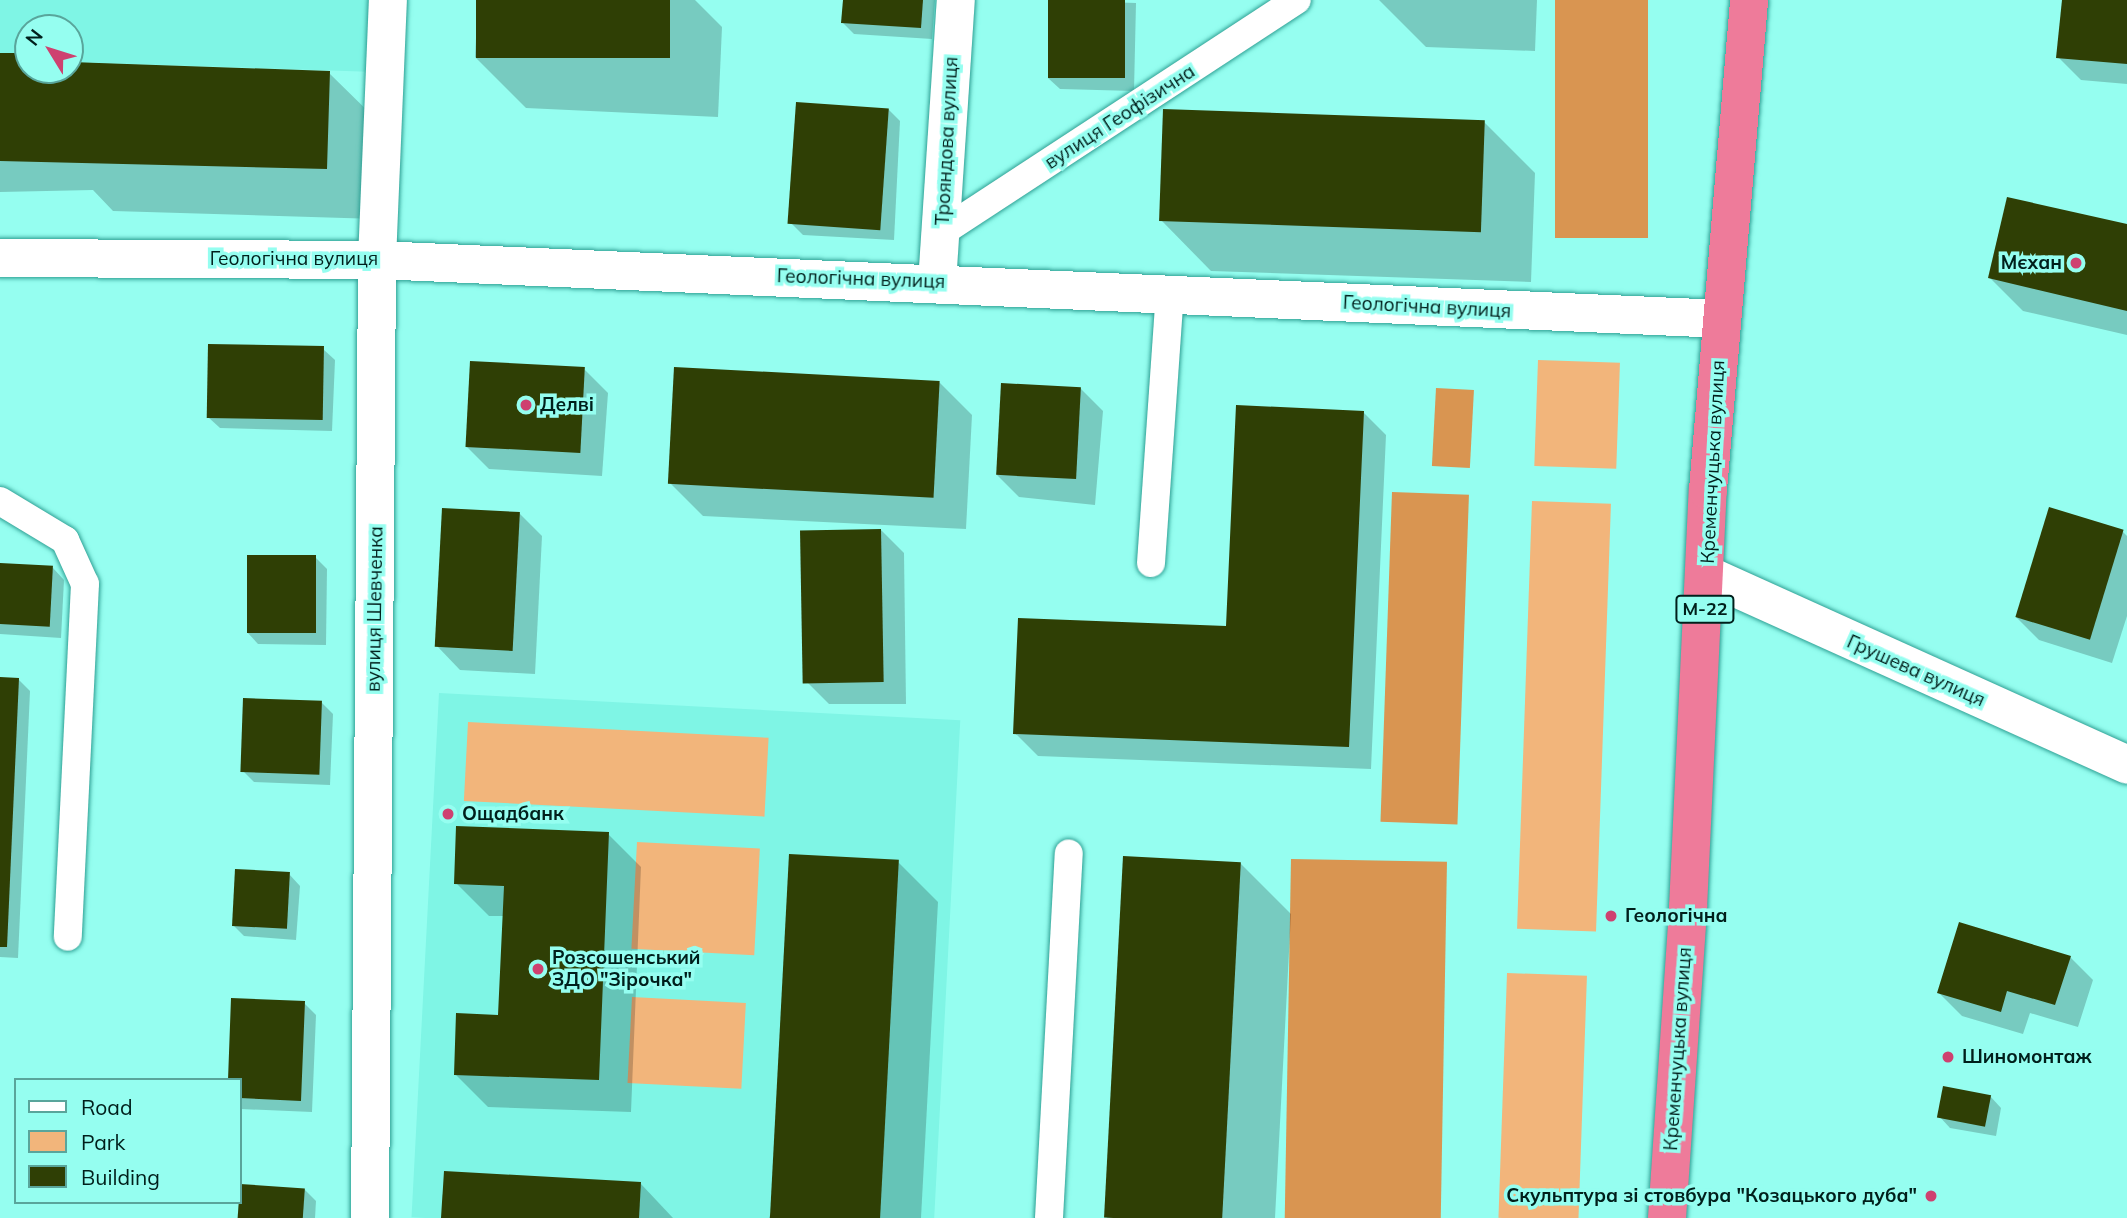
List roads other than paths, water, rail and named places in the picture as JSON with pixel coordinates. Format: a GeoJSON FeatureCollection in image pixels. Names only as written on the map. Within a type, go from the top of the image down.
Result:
{"type":"FeatureCollection","features":[{"type":"Feature","properties":{"kind":"highway","name":"Кременчуцька вулиця"},"geometry":{"type":"LineString","coordinates":[[1667,1218],[1707,575],[1708,490],[1749,0]]}},
{"type":"Feature","properties":{"kind":"street","name":"вулиця Шевченка"},"geometry":{"type":"LineString","coordinates":[[370,1218],[377,260],[388,0]]}},
{"type":"Feature","properties":{"kind":"street","name":"Трояндова вулиця"},"geometry":{"type":"LineString","coordinates":[[937,282],[956,0]]}},
{"type":"Feature","properties":{"kind":"street","name":"Геологічна вулиця"},"geometry":{"type":"LineString","coordinates":[[0,258],[377,260],[1170,292],[1721,319]]}},
{"type":"Feature","properties":{"kind":"street","name":"Грушева вулиця"},"geometry":{"type":"LineString","coordinates":[[1707,575],[2127,765]]}},
{"type":"Feature","properties":{"kind":"lane","name":"вулиця Геофізична"},"geometry":{"type":"LineString","coordinates":[[942,232],[1297,0]]}},
{"type":"Feature","properties":{"kind":"lane"},"geometry":{"type":"LineString","coordinates":[[1151,563],[1170,292]]}},
{"type":"Feature","properties":{"kind":"lane"},"geometry":{"type":"LineString","coordinates":[[0,501],[65,540],[85,584],[68,937]]}},
{"type":"Feature","properties":{"kind":"lane"},"geometry":{"type":"LineString","coordinates":[[1049,1218],[1069,854]]}},
{"type":"Feature","properties":{"kind":"place","name":"Мєхан"},"geometry":{"type":"Point","coordinates":[2076,263]}},
{"type":"Feature","properties":{"kind":"place","name":"Делві"},"geometry":{"type":"Point","coordinates":[526,405]}},
{"type":"Feature","properties":{"kind":"place","name":"Ощадбанк"},"geometry":{"type":"Point","coordinates":[448,814]}},
{"type":"Feature","properties":{"kind":"place","name":"Геологічна"},"geometry":{"type":"Point","coordinates":[1611,916]}},
{"type":"Feature","properties":{"kind":"place","name":"Розсошенський ЗДО \"Зірочка\""},"geometry":{"type":"Point","coordinates":[538,969]}},
{"type":"Feature","properties":{"kind":"place","name":"Шиномонтаж"},"geometry":{"type":"Point","coordinates":[1948,1057]}},
{"type":"Feature","properties":{"kind":"place","name":"Скульптура зі стовбура \"Козацького дуба\""},"geometry":{"type":"Point","coordinates":[1931,1196]}}]}
